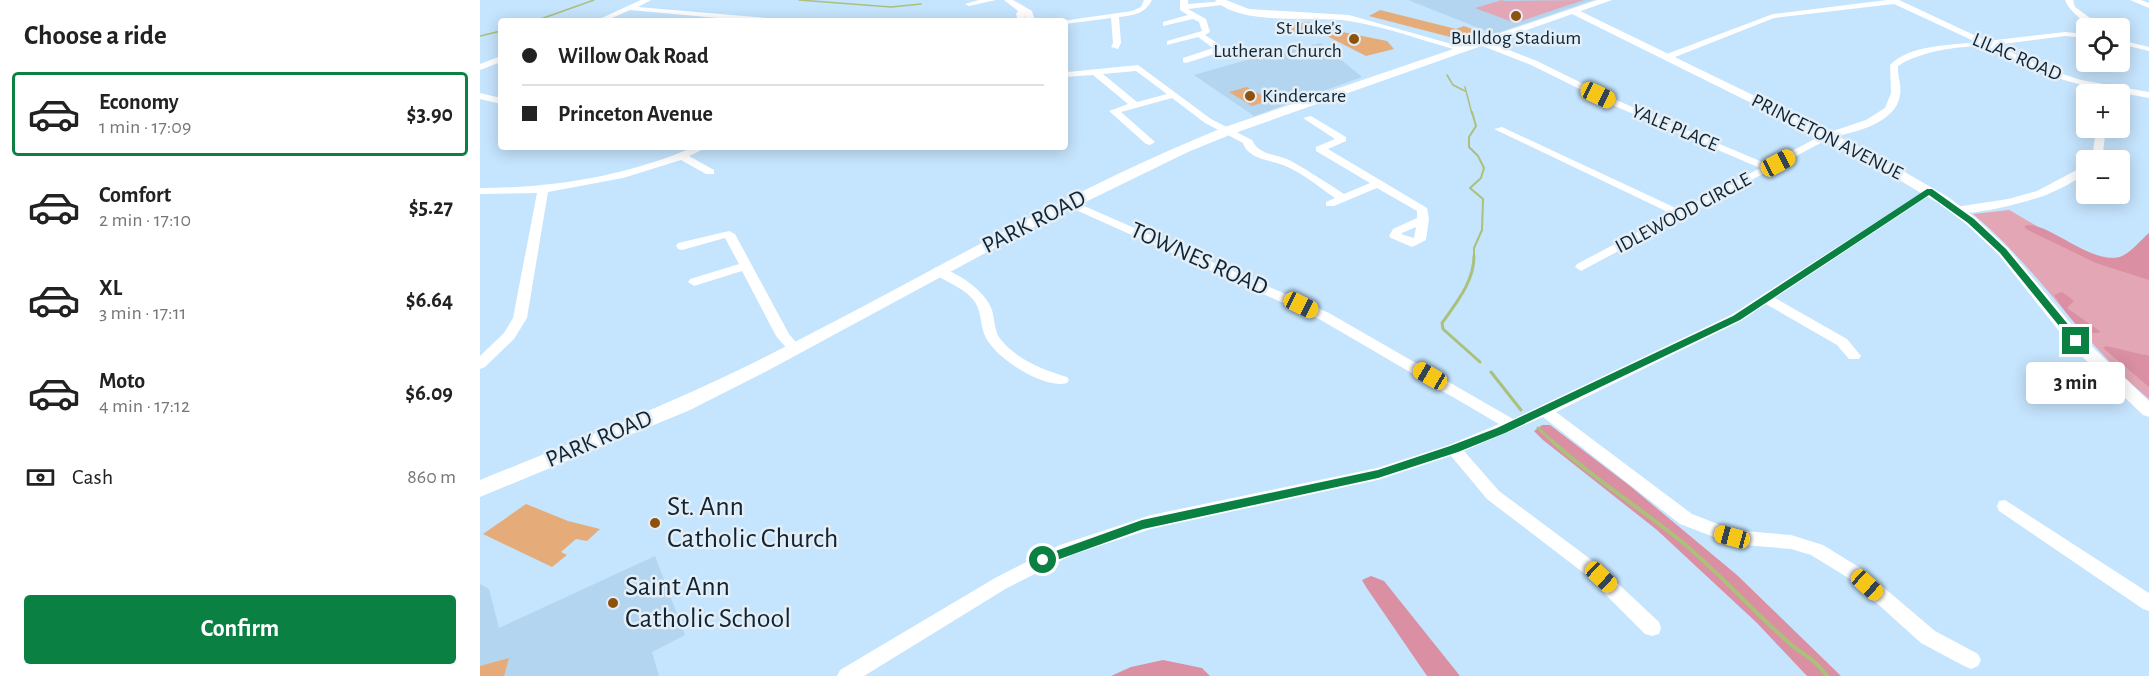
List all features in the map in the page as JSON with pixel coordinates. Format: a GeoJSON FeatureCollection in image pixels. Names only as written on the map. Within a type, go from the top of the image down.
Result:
{"type":"FeatureCollection","features":[{"type":"Feature","properties":{"kind":"main road","name":"PARK ROAD"},"geometry":{"type":"LineString","coordinates":[[480,489],[683,405],[1071,204],[1184,149],[1228,131],[1607,0]]}},
{"type":"Feature","properties":{"kind":"street"},"geometry":{"type":"LineString","coordinates":[[606,18],[647,0]]}},
{"type":"Feature","properties":{"kind":"street"},"geometry":{"type":"LineString","coordinates":[[969,4],[992,0]]}},
{"type":"Feature","properties":{"kind":"street"},"geometry":{"type":"LineString","coordinates":[[1008,0],[1029,13],[1030,18]]}},
{"type":"Feature","properties":{"kind":"street"},"geometry":{"type":"LineString","coordinates":[[1068,22],[1115,16],[1141,10],[1148,0]]}},
{"type":"Feature","properties":{"kind":"street"},"geometry":{"type":"LineString","coordinates":[[2069,0],[2072,8],[2086,18]]}},
{"type":"Feature","properties":{"kind":"street"},"geometry":{"type":"LineString","coordinates":[[2134,0],[2149,6]]}},
{"type":"Feature","properties":{"kind":"street"},"geometry":{"type":"LineString","coordinates":[[1170,43],[1206,32],[1204,22],[1184,10],[1184,4],[1221,1],[1234,9],[1255,13],[1340,17],[1472,46]]}},
{"type":"Feature","properties":{"kind":"street"},"geometry":{"type":"LineString","coordinates":[[1667,57],[1773,16],[1894,1]]}},
{"type":"Feature","properties":{"kind":"street","name":"LILAC ROAD"},"geometry":{"type":"LineString","coordinates":[[1894,1],[2063,77],[2149,95]]}},
{"type":"Feature","properties":{"kind":"street"},"geometry":{"type":"LineString","coordinates":[[629,8],[744,18]]}},
{"type":"Feature","properties":{"kind":"street"},"geometry":{"type":"LineString","coordinates":[[1021,18],[1020,14],[1023,11]]}},
{"type":"Feature","properties":{"kind":"street","name":"PRINCETON AVENUE"},"geometry":{"type":"LineString","coordinates":[[1574,11],[1827,136],[1929,191],[1956,210],[2003,251],[2076,341],[2149,411]]}},
{"type":"Feature","properties":{"kind":"street"},"geometry":{"type":"LineString","coordinates":[[1115,16],[1117,43],[1115,46]]}},
{"type":"Feature","properties":{"kind":"street"},"geometry":{"type":"LineString","coordinates":[[1166,24],[1194,16]]}},
{"type":"Feature","properties":{"kind":"street","name":"IDLEWOOD CIRCLE"},"geometry":{"type":"LineString","coordinates":[[1581,267],[1827,136],[1857,128],[1888,110],[1896,93],[1893,68],[1901,59],[1925,51],[2065,34],[2076,35]]}},
{"type":"Feature","properties":{"kind":"street"},"geometry":{"type":"LineString","coordinates":[[1186,60],[1218,50],[1200,35]]}},
{"type":"Feature","properties":{"kind":"street"},"geometry":{"type":"LineString","coordinates":[[2130,44],[2149,49]]}},
{"type":"Feature","properties":{"kind":"street","name":"YALE PLACE"},"geometry":{"type":"LineString","coordinates":[[1472,46],[1542,67],[1613,102],[1769,168]]}},
{"type":"Feature","properties":{"kind":"street"},"geometry":{"type":"LineString","coordinates":[[480,67],[498,60]]}},
{"type":"Feature","properties":{"kind":"street"},"geometry":{"type":"LineString","coordinates":[[1068,75],[1138,69],[1208,121],[1248,141],[1250,147],[1271,160],[1285,162],[1343,198]]}},
{"type":"Feature","properties":{"kind":"street"},"geometry":{"type":"LineString","coordinates":[[1096,72],[1135,105]]}},
{"type":"Feature","properties":{"kind":"street"},"geometry":{"type":"LineString","coordinates":[[2063,77],[2076,87]]}},
{"type":"Feature","properties":{"kind":"street"},"geometry":{"type":"LineString","coordinates":[[1150,142],[1114,111],[1174,95]]}},
{"type":"Feature","properties":{"kind":"street"},"geometry":{"type":"LineString","coordinates":[[480,96],[498,99]]}},
{"type":"Feature","properties":{"kind":"street"},"geometry":{"type":"LineString","coordinates":[[1308,118],[1343,139],[1320,149],[1417,205],[1423,210],[1423,219]]}},
{"type":"Feature","properties":{"kind":"street"},"geometry":{"type":"LineString","coordinates":[[1499,129],[1680,214]]}},
{"type":"Feature","properties":{"kind":"street"},"geometry":{"type":"LineString","coordinates":[[480,191],[543,188],[615,176],[696,150]]}},
{"type":"Feature","properties":{"kind":"street"},"geometry":{"type":"LineString","coordinates":[[681,156],[710,172]]}},
{"type":"Feature","properties":{"kind":"street"},"geometry":{"type":"LineString","coordinates":[[1956,210],[2004,203],[2043,193],[2076,176]]}},
{"type":"Feature","properties":{"kind":"street"},"geometry":{"type":"LineString","coordinates":[[1330,204],[1379,183]]}},
{"type":"Feature","properties":{"kind":"street"},"geometry":{"type":"LineString","coordinates":[[480,364],[509,336],[520,318],[543,188]]}},
{"type":"Feature","properties":{"kind":"street"},"geometry":{"type":"LineString","coordinates":[[847,676],[1001,583],[1066,550],[1142,525],[1378,474],[1454,449],[1512,426],[1704,335],[1767,299],[1929,191]]}},
{"type":"Feature","properties":{"kind":"street","name":"TOWNES ROAD"},"geometry":{"type":"LineString","coordinates":[[1071,204],[1324,316],[1498,415],[1512,426]]}},
{"type":"Feature","properties":{"kind":"street"},"geometry":{"type":"LineString","coordinates":[[682,246],[728,233],[785,339],[795,348]]}},
{"type":"Feature","properties":{"kind":"street"},"geometry":{"type":"LineString","coordinates":[[694,282],[746,266]]}},
{"type":"Feature","properties":{"kind":"street"},"geometry":{"type":"LineString","coordinates":[[938,272],[968,289],[981,300],[991,336],[999,347],[1037,373],[1062,380]]}},
{"type":"Feature","properties":{"kind":"street"},"geometry":{"type":"LineString","coordinates":[[1767,299],[1842,342],[1854,356]]}},
{"type":"Feature","properties":{"kind":"street"},"geometry":{"type":"LineString","coordinates":[[1545,411],[1686,519],[1732,537],[1791,542],[1817,550],[1856,574],[1928,637],[1971,660]]}},
{"type":"Feature","properties":{"kind":"street"},"geometry":{"type":"LineString","coordinates":[[1454,449],[1493,495],[1591,569],[1652,628]]}},
{"type":"Feature","properties":{"kind":"street"},"geometry":{"type":"LineString","coordinates":[[2005,506],[2149,603]]}},
{"type":"Feature","properties":{"kind":"shaded area"},"geometry":{"type":"Polygon","coordinates":[[[1408,0],[1593,0],[1494,34],[1408,0]]]}},
{"type":"Feature","properties":{"kind":"shaded area","name":"Bulldog Stadium"},"geometry":{"type":"Polygon","coordinates":[[[1502,0],[1584,0],[1515,23],[1475,8],[1502,0]]]}},
{"type":"Feature","properties":{"kind":"shaded area"},"geometry":{"type":"Polygon","coordinates":[[[1321,43],[1362,77],[1254,116],[1194,75],[1243,61],[1321,43]]]}},
{"type":"Feature","properties":{"kind":"shaded area"},"geometry":{"type":"Polygon","coordinates":[[[2009,210],[2080,249],[2109,258],[2124,255],[2149,233],[2149,399],[2103,355],[2019,258],[1973,214],[2009,210]]]}},
{"type":"Feature","properties":{"kind":"shaded area"},"geometry":{"type":"Polygon","coordinates":[[[2027,225],[2049,232],[2102,257],[2114,258],[2134,248],[2149,233],[2149,280],[2096,263],[2028,230],[2024,227],[2027,225]]]}},
{"type":"Feature","properties":{"kind":"shaded area"},"geometry":{"type":"Polygon","coordinates":[[[2062,292],[2074,301],[2067,308],[2101,332],[2086,331],[2074,322],[2054,295],[2062,292]]]}},
{"type":"Feature","properties":{"kind":"shaded area"},"geometry":{"type":"Polygon","coordinates":[[[2106,346],[2149,356],[2149,387],[2103,348],[2106,346]]]}},
{"type":"Feature","properties":{"kind":"shaded area"},"geometry":{"type":"Polygon","coordinates":[[[1542,425],[1550,425],[1630,486],[1737,575],[1841,676],[1807,676],[1757,623],[1657,530],[1543,440],[1534,431],[1542,425]]]}},
{"type":"Feature","properties":{"kind":"shaded area","name":"Saint Ann Catholic School"},"geometry":{"type":"Polygon","coordinates":[[[655,556],[685,635],[652,652],[659,676],[480,676],[480,584],[489,589],[499,628],[655,556]]]}},
{"type":"Feature","properties":{"kind":"shaded area"},"geometry":{"type":"Polygon","coordinates":[[[1371,576],[1384,581],[1460,676],[1427,676],[1362,580],[1371,576]]]}},
{"type":"Feature","properties":{"kind":"shaded area"},"geometry":{"type":"Polygon","coordinates":[[[1163,660],[1202,668],[1210,676],[1111,676],[1131,667],[1163,660]]]}},
{"type":"Feature","properties":{"kind":"building"},"geometry":{"type":"Polygon","coordinates":[[[1380,10],[1456,29],[1464,26],[1477,31],[1458,39],[1369,16],[1380,10]]]}},
{"type":"Feature","properties":{"kind":"building","name":"St Luke's Lutheran Church"},"geometry":{"type":"Polygon","coordinates":[[[1308,22],[1318,27],[1387,41],[1394,49],[1366,56],[1321,33],[1302,36],[1284,27],[1308,22]]]}},
{"type":"Feature","properties":{"kind":"building","name":"Kindercare"},"geometry":{"type":"Polygon","coordinates":[[[1247,87],[1270,100],[1252,106],[1229,92],[1247,87]]]}},
{"type":"Feature","properties":{"kind":"building"},"geometry":{"type":"Polygon","coordinates":[[[526,504],[568,521],[600,529],[587,541],[576,539],[561,552],[567,555],[552,567],[483,534],[526,504]]]}},
{"type":"Feature","properties":{"kind":"building"},"geometry":{"type":"Polygon","coordinates":[[[509,658],[504,676],[480,676],[480,666],[509,658]]]}},
{"type":"Feature","properties":{"kind":"waterway"},"geometry":{"type":"LineString","coordinates":[[543,18],[594,0]]}},
{"type":"Feature","properties":{"kind":"waterway"},"geometry":{"type":"LineString","coordinates":[[799,0],[891,7],[921,4]]}},
{"type":"Feature","properties":{"kind":"waterway"},"geometry":{"type":"LineString","coordinates":[[480,36],[498,32]]}},
{"type":"Feature","properties":{"kind":"waterway"},"geometry":{"type":"LineString","coordinates":[[1447,75],[1453,85],[1465,91]]}},
{"type":"Feature","properties":{"kind":"waterway"},"geometry":{"type":"LineString","coordinates":[[1465,87],[1472,114]]}},
{"type":"Feature","properties":{"kind":"waterway"},"geometry":{"type":"LineString","coordinates":[[1472,112],[1476,126],[1469,137],[1469,147],[1478,156],[1484,168],[1481,178],[1470,188],[1483,199],[1482,230],[1474,248],[1474,256]]}},
{"type":"Feature","properties":{"kind":"waterway"},"geometry":{"type":"LineString","coordinates":[[1474,256],[1468,283],[1442,323],[1443,329],[1480,362]]}},
{"type":"Feature","properties":{"kind":"waterway"},"geometry":{"type":"LineString","coordinates":[[1491,372],[1521,410]]}},
{"type":"Feature","properties":{"kind":"waterway"},"geometry":{"type":"LineString","coordinates":[[1538,428],[1553,442]]}},
{"type":"Feature","properties":{"kind":"waterway"},"geometry":{"type":"LineString","coordinates":[[1551,440],[1682,542],[1791,645],[1817,664],[1827,676]]}},
{"type":"Feature","properties":{"kind":"place","name":"Bulldog Stadium"},"geometry":{"type":"Point","coordinates":[1516,16]}},
{"type":"Feature","properties":{"kind":"place","name":"St Luke's Lutheran Church"},"geometry":{"type":"Point","coordinates":[1354,39]}},
{"type":"Feature","properties":{"kind":"place","name":"Kindercare"},"geometry":{"type":"Point","coordinates":[1250,96]}},
{"type":"Feature","properties":{"kind":"place","name":"St. Ann Catholic Church"},"geometry":{"type":"Point","coordinates":[655,523]}},
{"type":"Feature","properties":{"kind":"place","name":"Saint Ann Catholic School"},"geometry":{"type":"Point","coordinates":[613,603]}},
{"type":"Feature","properties":{"kind":"route"},"geometry":{"type":"LineString","coordinates":[[1043,560],[1101,537],[1142,525],[1378,474],[1454,449],[1501,430],[1736,318],[1929,191],[1971,221],[2003,251],[2076,341]]}}]}
